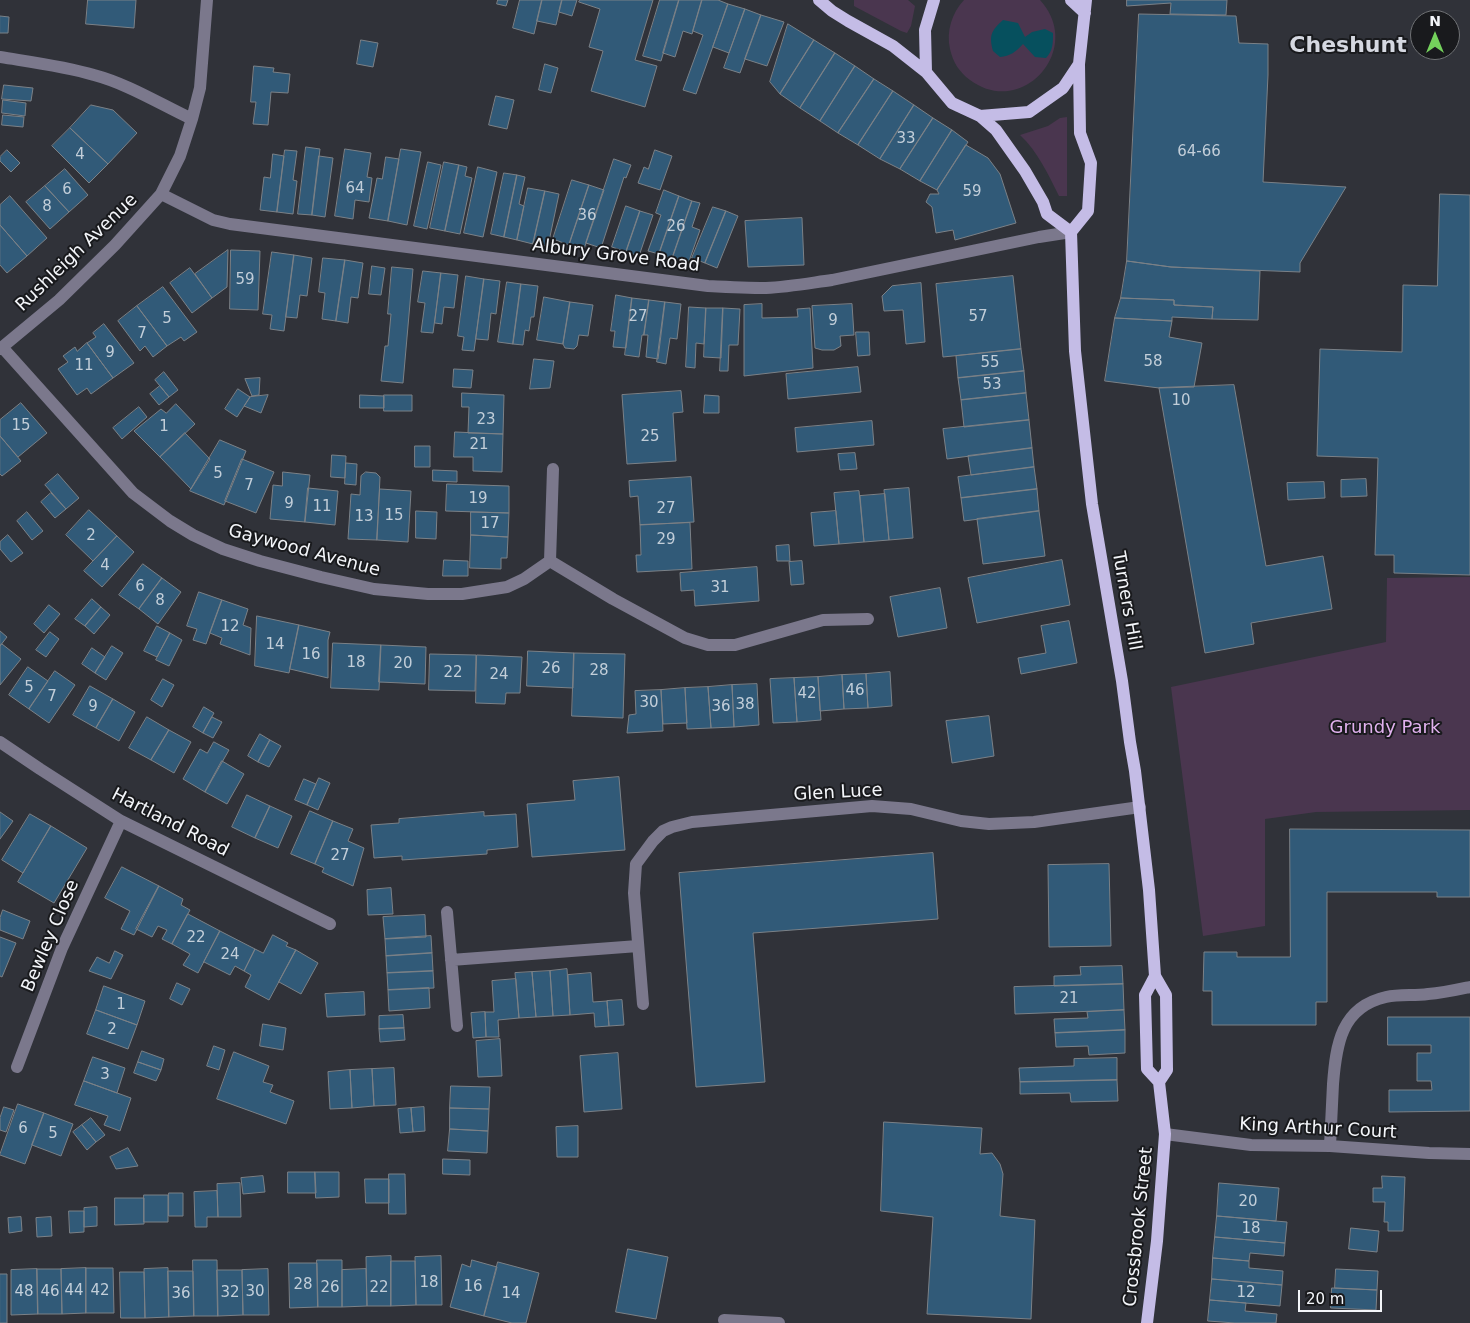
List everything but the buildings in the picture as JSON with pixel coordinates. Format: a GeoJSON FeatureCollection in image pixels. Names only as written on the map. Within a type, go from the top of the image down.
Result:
{"type":"FeatureCollection","features":[{"type":"Feature","properties":{"kind":"main road"},"geometry":{"type":"LineString","coordinates":[[819,0],[848,22],[893,46],[926,72],[952,103],[980,116],[996,130],[1025,171],[1047,214],[1071,232],[1088,211],[1091,163],[1080,133],[1080,64],[1086,0]]}},
{"type":"Feature","properties":{"kind":"main road"},"geometry":{"type":"LineString","coordinates":[[926,72],[926,30],[934,0]]}},
{"type":"Feature","properties":{"kind":"main road"},"geometry":{"type":"LineString","coordinates":[[1071,0],[1085,13]]}},
{"type":"Feature","properties":{"kind":"main road"},"geometry":{"type":"LineString","coordinates":[[980,116],[1029,112],[1063,88],[1080,64]]}},
{"type":"Feature","properties":{"kind":"main road","name":"Turners Hill"},"geometry":{"type":"LineString","coordinates":[[1071,232],[1074,351],[1092,504],[1122,681],[1140,807],[1149,890],[1155,976],[1166,995],[1167,1070],[1159,1082]]}},
{"type":"Feature","properties":{"kind":"main road","name":"Turners Hill"},"geometry":{"type":"LineString","coordinates":[[1155,976],[1145,995],[1147,1069],[1159,1082],[1165,1134]]}},
{"type":"Feature","properties":{"kind":"main road","name":"Crossbrook Street"},"geometry":{"type":"LineString","coordinates":[[1147,1323],[1157,1241],[1165,1134]]}},
{"type":"Feature","properties":{"kind":"street","name":"Rushleigh Avenue"},"geometry":{"type":"LineString","coordinates":[[1,348],[59,300],[115,246],[161,194],[180,156],[200,88],[207,0]]}},
{"type":"Feature","properties":{"kind":"street"},"geometry":{"type":"LineString","coordinates":[[0,56],[48,64],[95,75],[125,86],[192,119]]}},
{"type":"Feature","properties":{"kind":"street","name":"Albury Grove Road"},"geometry":{"type":"LineString","coordinates":[[161,194],[213,220],[230,224],[708,286],[737,288],[775,287],[832,280],[1039,236],[1071,232]]}},
{"type":"Feature","properties":{"kind":"street","name":"Gaywood Avenue"},"geometry":{"type":"LineString","coordinates":[[1,348],[133,493],[170,521],[193,535],[223,549],[260,561],[374,589],[428,594],[462,594],[507,587],[524,579],[550,561]]}},
{"type":"Feature","properties":{"kind":"street"},"geometry":{"type":"LineString","coordinates":[[553,469],[550,561],[685,638],[708,645],[735,645],[824,620],[868,619]]}},
{"type":"Feature","properties":{"kind":"street","name":"Hartland Road"},"geometry":{"type":"LineString","coordinates":[[0,742],[121,821],[330,924]]}},
{"type":"Feature","properties":{"kind":"street","name":"Glen Luce"},"geometry":{"type":"LineString","coordinates":[[643,1004],[634,893],[636,864],[653,841],[663,831],[672,827],[692,822],[872,806],[911,809],[961,822],[988,824],[1034,822],[1140,807]]}},
{"type":"Feature","properties":{"kind":"street","name":"Bewley Close"},"geometry":{"type":"LineString","coordinates":[[17,1067],[62,948],[121,821]]}},
{"type":"Feature","properties":{"kind":"street"},"geometry":{"type":"LineString","coordinates":[[447,912],[457,1026]]}},
{"type":"Feature","properties":{"kind":"street"},"geometry":{"type":"LineString","coordinates":[[451,960],[638,946]]}},
{"type":"Feature","properties":{"kind":"street"},"geometry":{"type":"LineString","coordinates":[[1330,1146],[1335,1059],[1339,1040],[1352,1016],[1373,1002],[1386,997],[1448,992],[1470,986]]}},
{"type":"Feature","properties":{"kind":"street","name":"King Arthur Court"},"geometry":{"type":"LineString","coordinates":[[1165,1134],[1251,1144],[1330,1146],[1470,1154]]}},
{"type":"Feature","properties":{"kind":"street"},"geometry":{"type":"LineString","coordinates":[[724,1320],[779,1323]]}},
{"type":"Feature","properties":{"kind":"green space"},"geometry":{"type":"Polygon","coordinates":[[[854,0],[908,0],[915,6],[911,26],[907,33],[901,31],[854,6],[854,0]]]}},
{"type":"Feature","properties":{"kind":"green space"},"geometry":{"type":"Polygon","coordinates":[[[964,0],[1040,0],[1052,19],[1055,39],[1051,57],[1041,73],[1027,85],[1009,91],[990,90],[966,77],[951,54],[949,42],[953,16],[964,0]]]}},
{"type":"Feature","properties":{"kind":"green space"},"geometry":{"type":"Polygon","coordinates":[[[1067,117],[1067,196],[1059,196],[1037,156],[1020,135],[1048,126],[1060,118],[1067,117]]]}},
{"type":"Feature","properties":{"kind":"green space","name":"Grundy Park"},"geometry":{"type":"Polygon","coordinates":[[[1470,577],[1470,810],[1316,812],[1265,819],[1265,926],[1203,936],[1171,687],[1386,642],[1387,578],[1470,577]]]}},
{"type":"Feature","properties":{"kind":"water"},"geometry":{"type":"Polygon","coordinates":[[[1003,20],[1018,23],[1025,37],[1032,32],[1045,29],[1053,33],[1050,53],[1046,58],[1035,57],[1023,44],[1013,53],[1000,57],[993,51],[991,37],[996,27],[1003,20]]]}},
{"type":"Feature","properties":{"kind":"district","name":"Cheshunt"},"geometry":{"type":"Point","coordinates":[1348,46]}}]}
